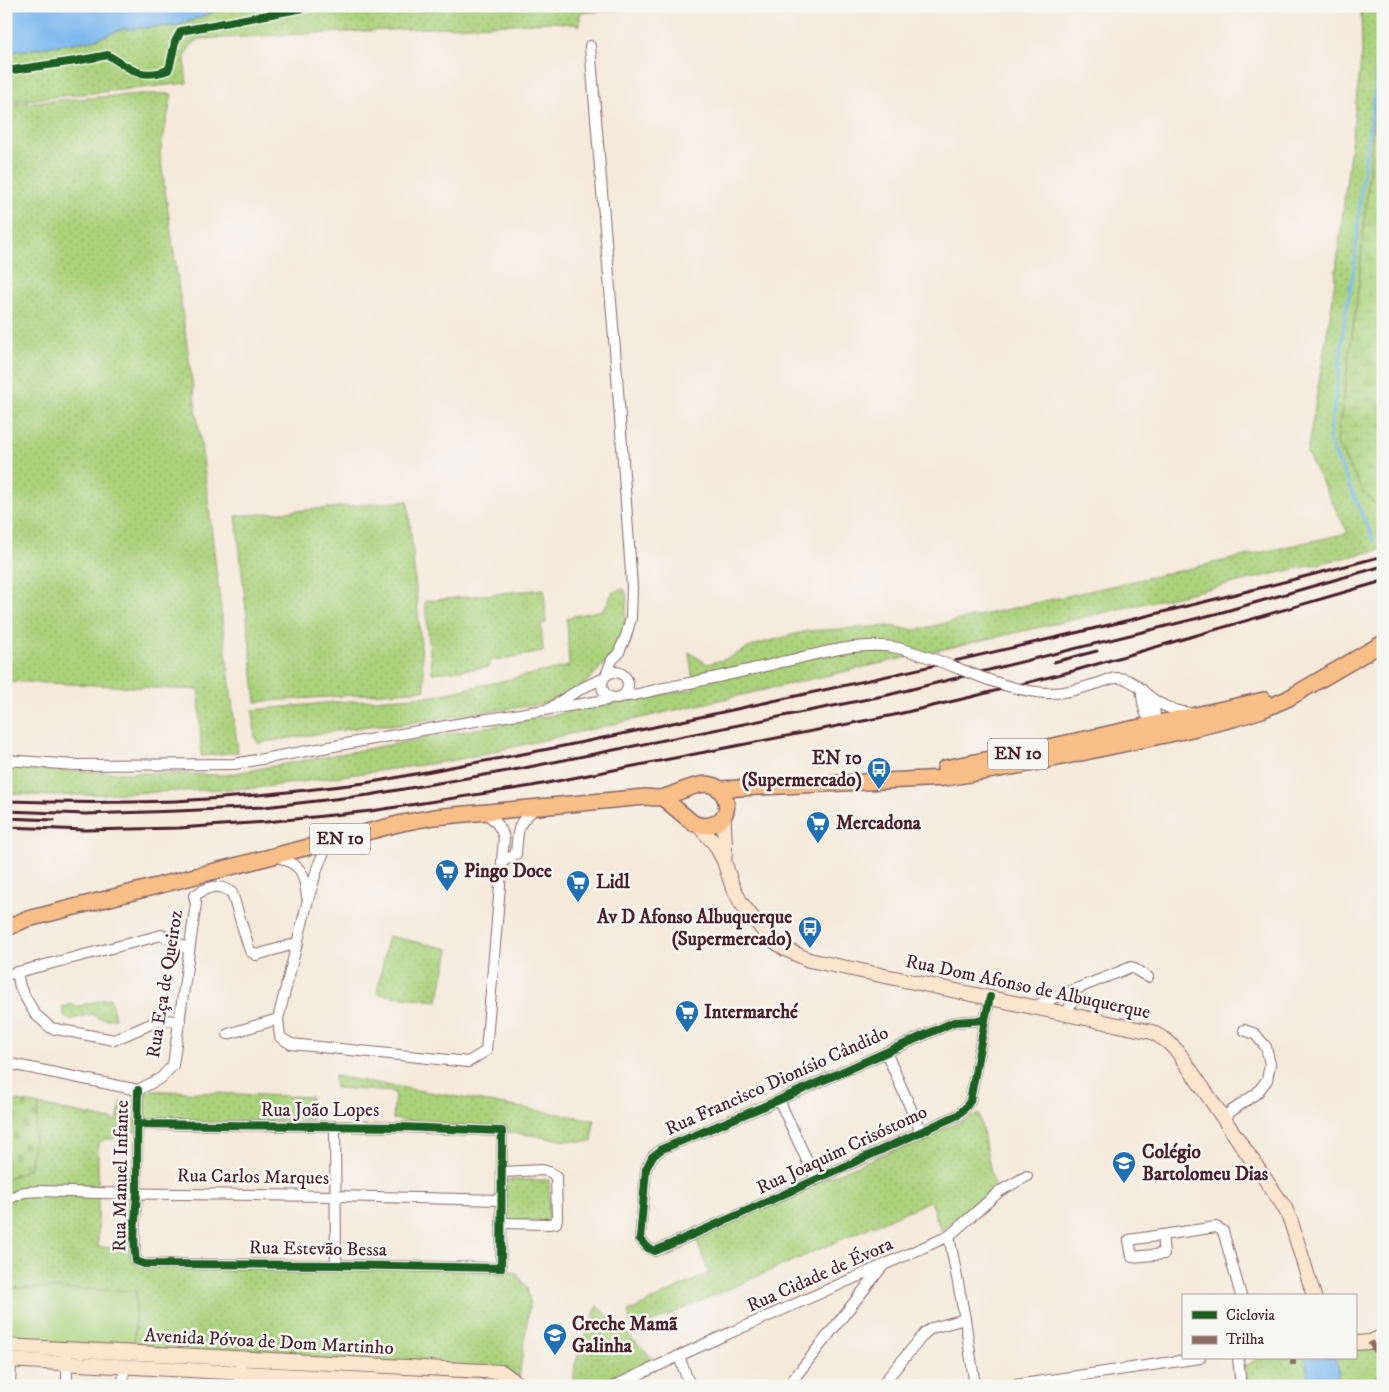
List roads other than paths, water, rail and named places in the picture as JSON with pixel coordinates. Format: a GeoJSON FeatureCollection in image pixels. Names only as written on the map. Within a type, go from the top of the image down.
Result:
{"type":"FeatureCollection","features":[{"type":"Feature","properties":{"kind":"main road","name":"EN 10"},"geometry":{"type":"LineString","coordinates":[[6,929],[24,920],[402,823],[434,817],[645,797],[663,798],[697,785],[708,784],[719,789],[759,788],[946,778],[1029,764],[1178,732],[1262,710],[1287,699],[1383,643]]}},
{"type":"Feature","properties":{"kind":"main road","name":"EN 10"},"geometry":{"type":"LineString","coordinates":[[882,781],[1013,755],[1260,701],[1315,682]]}},
{"type":"Feature","properties":{"kind":"main road"},"geometry":{"type":"LineString","coordinates":[[692,788],[685,796],[684,811],[694,823]]}},
{"type":"Feature","properties":{"kind":"main road","name":"EN 10"},"geometry":{"type":"LineString","coordinates":[[694,823],[710,826],[716,824],[736,799],[746,792],[759,788]]}},
{"type":"Feature","properties":{"kind":"main road"},"geometry":{"type":"LineString","coordinates":[[719,789],[725,798],[725,813]]}},
{"type":"Feature","properties":{"kind":"main road"},"geometry":{"type":"LineString","coordinates":[[663,798],[694,823]]}},
{"type":"Feature","properties":{"kind":"main road","name":"EN 10"},"geometry":{"type":"LineString","coordinates":[[6,920],[24,920]]}},
{"type":"Feature","properties":{"kind":"street"},"geometry":{"type":"LineString","coordinates":[[590,46],[616,362],[632,588],[631,618],[626,636],[618,654],[612,660],[605,677],[602,687],[604,692],[615,697],[630,696],[855,647],[897,648],[1004,685],[1049,694],[1072,691],[1118,678],[1135,682],[1153,704],[1156,715],[1150,731],[1137,741]]}},
{"type":"Feature","properties":{"kind":"street"},"geometry":{"type":"LineString","coordinates":[[618,654],[619,672]]}},
{"type":"Feature","properties":{"kind":"street"},"geometry":{"type":"LineString","coordinates":[[550,709],[572,694],[614,672],[619,672],[628,682],[637,686],[655,690]]}},
{"type":"Feature","properties":{"kind":"street"},"geometry":{"type":"LineString","coordinates":[[6,760],[75,765],[234,764],[451,725],[606,700],[626,691],[628,682]]}},
{"type":"Feature","properties":{"kind":"street"},"geometry":{"type":"LineString","coordinates":[[1123,730],[1137,721],[1141,714],[1144,692]]}},
{"type":"Feature","properties":{"kind":"street"},"geometry":{"type":"LineString","coordinates":[[1144,692],[1174,710],[1203,714]]}},
{"type":"Feature","properties":{"kind":"street"},"geometry":{"type":"LineString","coordinates":[[1143,706],[1145,713],[1153,724],[1168,731],[1178,732]]}},
{"type":"Feature","properties":{"kind":"street"},"geometry":{"type":"LineString","coordinates":[[502,862],[516,854],[519,827],[525,816],[537,807]]}},
{"type":"Feature","properties":{"kind":"street"},"geometry":{"type":"LineString","coordinates":[[337,840],[324,852],[308,900],[278,1019],[280,1037],[291,1044],[468,1062],[486,1051],[504,838],[494,819],[484,812]]}},
{"type":"Feature","properties":{"kind":"street","name":"Rua Dom Afonso de Albuquerque"},"geometry":{"type":"LineString","coordinates":[[724,861],[726,851],[723,829],[725,813]]}},
{"type":"Feature","properties":{"kind":"street","name":"Rua Dom Afonso de Albuquerque"},"geometry":{"type":"LineString","coordinates":[[694,823],[715,844],[741,903],[769,937],[785,949],[809,960],[836,967],[990,997],[1152,1032],[1167,1041],[1178,1052],[1285,1208],[1313,1294]]}},
{"type":"Feature","properties":{"kind":"street"},"geometry":{"type":"LineString","coordinates":[[274,856],[290,861],[298,867],[306,882],[308,900]]}},
{"type":"Feature","properties":{"kind":"street","name":"Rua Eça de Queiroz"},"geometry":{"type":"LineString","coordinates":[[138,1090],[161,1078],[173,1064],[196,903],[194,896],[206,888],[219,886],[226,888],[232,893],[250,951],[256,955],[298,943]]}},
{"type":"Feature","properties":{"kind":"street"},"geometry":{"type":"LineString","coordinates":[[6,975],[162,935],[188,949]]}},
{"type":"Feature","properties":{"kind":"street"},"geometry":{"type":"LineString","coordinates":[[1033,1007],[1131,968],[1148,977]]}},
{"type":"Feature","properties":{"kind":"street"},"geometry":{"type":"LineString","coordinates":[[17,972],[24,995],[35,1014],[51,1028],[114,1040],[160,1020],[180,1020]]}},
{"type":"Feature","properties":{"kind":"street"},"geometry":{"type":"LineString","coordinates":[[1055,997],[1053,1003],[1061,1013],[1071,1004],[1070,992]]}},
{"type":"Feature","properties":{"kind":"street"},"geometry":{"type":"LineString","coordinates":[[985,1020],[990,997]]}},
{"type":"Feature","properties":{"kind":"street"},"geometry":{"type":"LineString","coordinates":[[228,1034],[278,1019]]}},
{"type":"Feature","properties":{"kind":"street","name":"Rua Francisco Dionísio Cândido"},"geometry":{"type":"LineString","coordinates":[[648,1248],[640,1239],[646,1169],[652,1157],[662,1149],[779,1100],[954,1022],[985,1020]]}},
{"type":"Feature","properties":{"kind":"street","name":"Rua Joaquim Crisóstomo"},"geometry":{"type":"LineString","coordinates":[[648,1248],[655,1251],[958,1115],[970,1101],[985,1020]]}},
{"type":"Feature","properties":{"kind":"street"},"geometry":{"type":"LineString","coordinates":[[1223,1117],[1258,1093],[1267,1080],[1270,1064],[1266,1047],[1255,1034],[1244,1030]]}},
{"type":"Feature","properties":{"kind":"street"},"geometry":{"type":"LineString","coordinates":[[886,1052],[921,1132]]}},
{"type":"Feature","properties":{"kind":"street"},"geometry":{"type":"LineString","coordinates":[[6,1063],[138,1090]]}},
{"type":"Feature","properties":{"kind":"street","name":"Rua Manuel Infante"},"geometry":{"type":"LineString","coordinates":[[136,1261],[134,1248],[138,1090]]}},
{"type":"Feature","properties":{"kind":"street"},"geometry":{"type":"LineString","coordinates":[[779,1100],[816,1180]]}},
{"type":"Feature","properties":{"kind":"street","name":"Rua João Lopes"},"geometry":{"type":"LineString","coordinates":[[137,1124],[401,1127],[502,1131],[502,1172]]}},
{"type":"Feature","properties":{"kind":"street"},"geometry":{"type":"LineString","coordinates":[[335,1127],[336,1265]]}},
{"type":"Feature","properties":{"kind":"street"},"geometry":{"type":"LineString","coordinates":[[542,1170],[550,1172],[556,1177],[556,1223],[501,1223],[501,1200],[502,1172],[542,1170]]}},
{"type":"Feature","properties":{"kind":"street","name":"Rua Cidade de Évora"},"geometry":{"type":"LineString","coordinates":[[614,1386],[949,1236],[1000,1191],[1027,1176]]}},
{"type":"Feature","properties":{"kind":"street","name":"Rua Carlos Marques"},"geometry":{"type":"LineString","coordinates":[[6,1200],[24,1192],[41,1191],[501,1200]]}},
{"type":"Feature","properties":{"kind":"street","name":"Rua Estevão Bessa"},"geometry":{"type":"LineString","coordinates":[[136,1261],[144,1264],[501,1268],[501,1223]]}},
{"type":"Feature","properties":{"kind":"street"},"geometry":{"type":"LineString","coordinates":[[1162,1235],[1222,1227],[1240,1294]]}},
{"type":"Feature","properties":{"kind":"street"},"geometry":{"type":"LineString","coordinates":[[949,1236],[965,1319],[975,1386]]}},
{"type":"Feature","properties":{"kind":"street"},"geometry":{"type":"LineString","coordinates":[[788,1386],[882,1266]]}},
{"type":"Feature","properties":{"kind":"street"},"geometry":{"type":"LineString","coordinates":[[881,1386],[925,1333],[932,1328],[965,1319]]}},
{"type":"Feature","properties":{"kind":"street"},"geometry":{"type":"LineString","coordinates":[[1356,1343],[1370,1342],[1383,1336]]}},
{"type":"Feature","properties":{"kind":"street"},"geometry":{"type":"LineString","coordinates":[[8,1355],[10,1386]]}},
{"type":"Feature","properties":{"kind":"street","name":"Avenida Póvoa de Dom Martinho"},"geometry":{"type":"LineString","coordinates":[[8,1355],[312,1362],[383,1377],[480,1386]]}},
{"type":"Feature","properties":{"kind":"street"},"geometry":{"type":"LineString","coordinates":[[67,1356],[67,1386]]}},
{"type":"Feature","properties":{"kind":"street","name":"Avenida Póvoa de Dom Martinho"},"geometry":{"type":"LineString","coordinates":[[67,1356],[124,1367],[240,1380],[315,1381],[502,1372],[519,1385]]}},
{"type":"Feature","properties":{"kind":"street"},"geometry":{"type":"LineString","coordinates":[[679,1356],[690,1386]]}},
{"type":"Feature","properties":{"kind":"street"},"geometry":{"type":"LineString","coordinates":[[240,1380],[241,1359]]}},
{"type":"Feature","properties":{"kind":"street"},"geometry":{"type":"LineString","coordinates":[[1009,1386],[1186,1360]]}},
{"type":"Feature","properties":{"kind":"street"},"geometry":{"type":"LineString","coordinates":[[1238,1360],[1241,1386]]}},
{"type":"Feature","properties":{"kind":"street"},"geometry":{"type":"LineString","coordinates":[[298,1386],[315,1381],[312,1362]]}},
{"type":"Feature","properties":{"kind":"street"},"geometry":{"type":"LineString","coordinates":[[123,1386],[124,1367]]}},
{"type":"Feature","properties":{"kind":"street"},"geometry":{"type":"LineString","coordinates":[[1074,1386],[1083,1375]]}},
{"type":"Feature","properties":{"kind":"water"},"geometry":{"type":"Polygon","coordinates":[[[6,6],[230,6],[177,26],[123,29],[93,40],[6,53],[6,6]]]}},
{"type":"Feature","properties":{"kind":"water"},"geometry":{"type":"Polygon","coordinates":[[[1305,1360],[1336,1360],[1339,1370],[1334,1386],[1308,1385],[1305,1360]]]}},
{"type":"Feature","properties":{"kind":"waterway"},"geometry":{"type":"LineString","coordinates":[[1374,541],[1329,442],[1345,316],[1355,263],[1361,189],[1376,83],[1380,6]]}},
{"type":"Feature","properties":{"kind":"railway"},"geometry":{"type":"LineString","coordinates":[[6,801],[154,802],[199,800],[389,779],[618,735],[926,667],[1155,614],[1383,556]]}},
{"type":"Feature","properties":{"kind":"railway"},"geometry":{"type":"LineString","coordinates":[[6,811],[86,814],[264,807],[369,795],[519,769],[888,695],[1219,613],[1383,566]]}},
{"type":"Feature","properties":{"kind":"railway"},"geometry":{"type":"LineString","coordinates":[[6,827],[85,830],[179,828],[266,822],[371,811],[532,786],[894,715],[971,697],[1073,671],[1383,581]]}},
{"type":"Feature","properties":{"kind":"railway"},"geometry":{"type":"LineString","coordinates":[[1054,662],[1097,651]]}},
{"type":"Feature","properties":{"kind":"railway"},"geometry":{"type":"LineString","coordinates":[[6,818],[54,820]]}},
{"type":"Feature","properties":{"kind":"place","name":"EN 10 (Supermercado)"},"geometry":{"type":"Point","coordinates":[879,790]}},
{"type":"Feature","properties":{"kind":"place","name":"Mercadona"},"geometry":{"type":"Point","coordinates":[818,844]}},
{"type":"Feature","properties":{"kind":"place","name":"Pingo Doce"},"geometry":{"type":"Point","coordinates":[447,892]}},
{"type":"Feature","properties":{"kind":"place","name":"Lidl"},"geometry":{"type":"Point","coordinates":[578,903]}},
{"type":"Feature","properties":{"kind":"place","name":"Av D Afonso Albuquerque (Supermercado)"},"geometry":{"type":"Point","coordinates":[810,949]}},
{"type":"Feature","properties":{"kind":"place","name":"Intermarché"},"geometry":{"type":"Point","coordinates":[687,1033]}},
{"type":"Feature","properties":{"kind":"place","name":"Colégio Bartolomeu Dias"},"geometry":{"type":"Point","coordinates":[1124,1184]}},
{"type":"Feature","properties":{"kind":"place","name":"Creche Mamã Galinha"},"geometry":{"type":"Point","coordinates":[555,1356]}}]}
